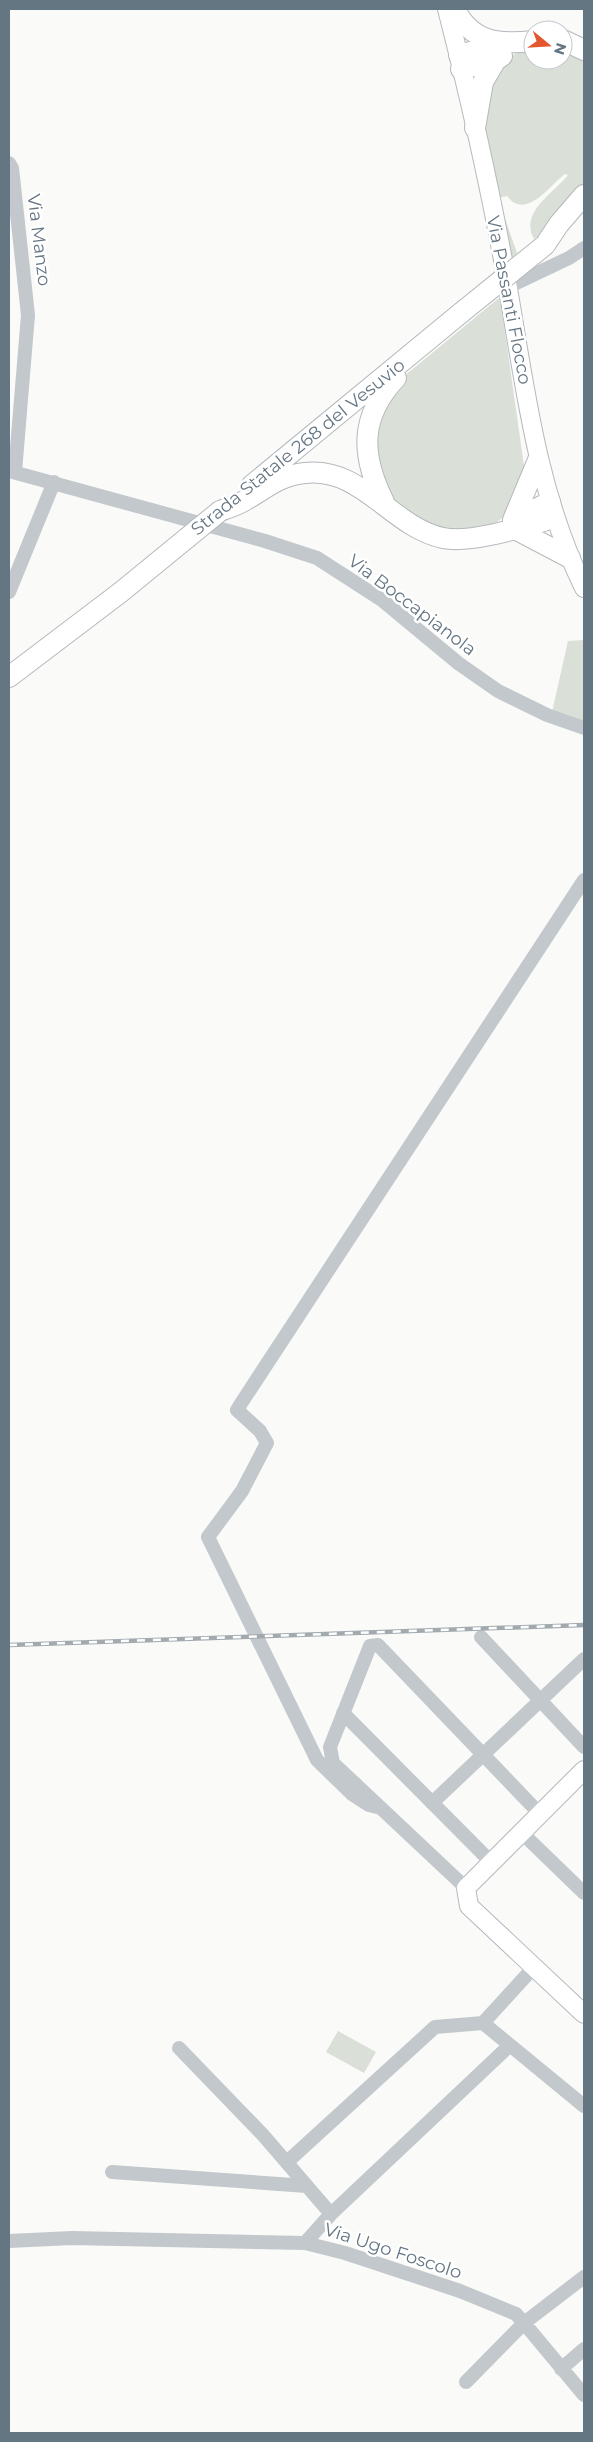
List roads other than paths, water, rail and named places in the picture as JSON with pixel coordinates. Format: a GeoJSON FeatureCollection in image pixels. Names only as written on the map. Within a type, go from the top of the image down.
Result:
{"type":"FeatureCollection","features":[{"type":"Feature","properties":{"kind":"highway"},"geometry":{"type":"LineString","coordinates":[[455,9],[462,24],[485,38],[521,42]]}},
{"type":"Feature","properties":{"kind":"highway"},"geometry":{"type":"LineString","coordinates":[[460,62],[521,42]]}},
{"type":"Feature","properties":{"kind":"highway"},"geometry":{"type":"LineString","coordinates":[[475,128],[483,82],[496,60],[521,42]]}},
{"type":"Feature","properties":{"kind":"highway"},"geometry":{"type":"LineString","coordinates":[[460,62],[496,60]]}},
{"type":"Feature","properties":{"kind":"highway"},"geometry":{"type":"LineString","coordinates":[[545,244],[559,224],[584,195]]}},
{"type":"Feature","properties":{"kind":"highway","name":"Strada Statale 268 del Vesuvio"},"geometry":{"type":"LineString","coordinates":[[9,677],[122,592],[584,214]]}},
{"type":"Feature","properties":{"kind":"highway"},"geometry":{"type":"LineString","coordinates":[[386,506],[369,468],[366,449],[368,426],[374,408],[383,391],[400,373],[436,343],[462,312]]}},
{"type":"Feature","properties":{"kind":"highway"},"geometry":{"type":"LineString","coordinates":[[514,524],[538,460]]}},
{"type":"Feature","properties":{"kind":"highway"},"geometry":{"type":"LineString","coordinates":[[220,511],[244,501],[264,487],[281,479],[306,473],[331,475],[353,482],[408,524],[445,538],[461,538],[492,533],[552,510]]}},
{"type":"Feature","properties":{"kind":"highway"},"geometry":{"type":"LineString","coordinates":[[514,524],[570,558]]}},
{"type":"Feature","properties":{"kind":"main road","name":"Via Passanti Flocco"},"geometry":{"type":"LineString","coordinates":[[447,9],[475,128],[508,287],[538,460],[552,510],[570,558],[584,588]]}},
{"type":"Feature","properties":{"kind":"main road"},"geometry":{"type":"LineString","coordinates":[[583,2010],[469,1906],[466,1888],[584,1770]]}},
{"type":"Feature","properties":{"kind":"street","name":"Via Manzo"},"geometry":{"type":"LineString","coordinates":[[9,163],[12,168],[28,314],[12,472]]}},
{"type":"Feature","properties":{"kind":"street"},"geometry":{"type":"LineString","coordinates":[[508,287],[569,258],[584,248]]}},
{"type":"Feature","properties":{"kind":"street","name":"Via Boccapianola"},"geometry":{"type":"LineString","coordinates":[[12,472],[265,541],[317,558],[382,600],[458,663],[498,690],[547,715],[584,728]]}},
{"type":"Feature","properties":{"kind":"street"},"geometry":{"type":"LineString","coordinates":[[9,592],[54,482]]}},
{"type":"Feature","properties":{"kind":"street"},"geometry":{"type":"LineString","coordinates":[[381,1808],[369,1805],[352,1794],[317,1760],[208,1537],[242,1491],[267,1443],[260,1431],[237,1410],[584,880]]}},
{"type":"Feature","properties":{"kind":"street"},"geometry":{"type":"LineString","coordinates":[[481,1637],[584,1747]]}},
{"type":"Feature","properties":{"kind":"street"},"geometry":{"type":"LineString","coordinates":[[466,1888],[333,1763],[330,1747],[370,1646],[378,1645],[540,1814]]}},
{"type":"Feature","properties":{"kind":"street"},"geometry":{"type":"LineString","coordinates":[[432,1803],[584,1659]]}},
{"type":"Feature","properties":{"kind":"street"},"geometry":{"type":"LineString","coordinates":[[343,1713],[492,1863]]}},
{"type":"Feature","properties":{"kind":"street"},"geometry":{"type":"LineString","coordinates":[[522,1832],[584,1894]]}},
{"type":"Feature","properties":{"kind":"street"},"geometry":{"type":"LineString","coordinates":[[287,2162],[435,2027],[483,2023],[534,1967]]}},
{"type":"Feature","properties":{"kind":"street"},"geometry":{"type":"LineString","coordinates":[[483,2023],[584,2106]]}},
{"type":"Feature","properties":{"kind":"street"},"geometry":{"type":"LineString","coordinates":[[305,2243],[331,2214],[510,2045]]}},
{"type":"Feature","properties":{"kind":"street"},"geometry":{"type":"LineString","coordinates":[[179,2048],[287,2162],[331,2214]]}},
{"type":"Feature","properties":{"kind":"street"},"geometry":{"type":"LineString","coordinates":[[112,2172],[307,2186]]}},
{"type":"Feature","properties":{"kind":"street","name":"Via Ugo Foscolo"},"geometry":{"type":"LineString","coordinates":[[9,2241],[72,2238],[305,2243],[345,2253],[460,2291],[516,2314],[584,2395]]}},
{"type":"Feature","properties":{"kind":"street"},"geometry":{"type":"LineString","coordinates":[[466,2382],[524,2323],[584,2277]]}},
{"type":"Feature","properties":{"kind":"street"},"geometry":{"type":"LineString","coordinates":[[561,2369],[584,2349]]}},
{"type":"Feature","properties":{"kind":"railway"},"geometry":{"type":"LineString","coordinates":[[9,1645],[584,1625]]}}]}
